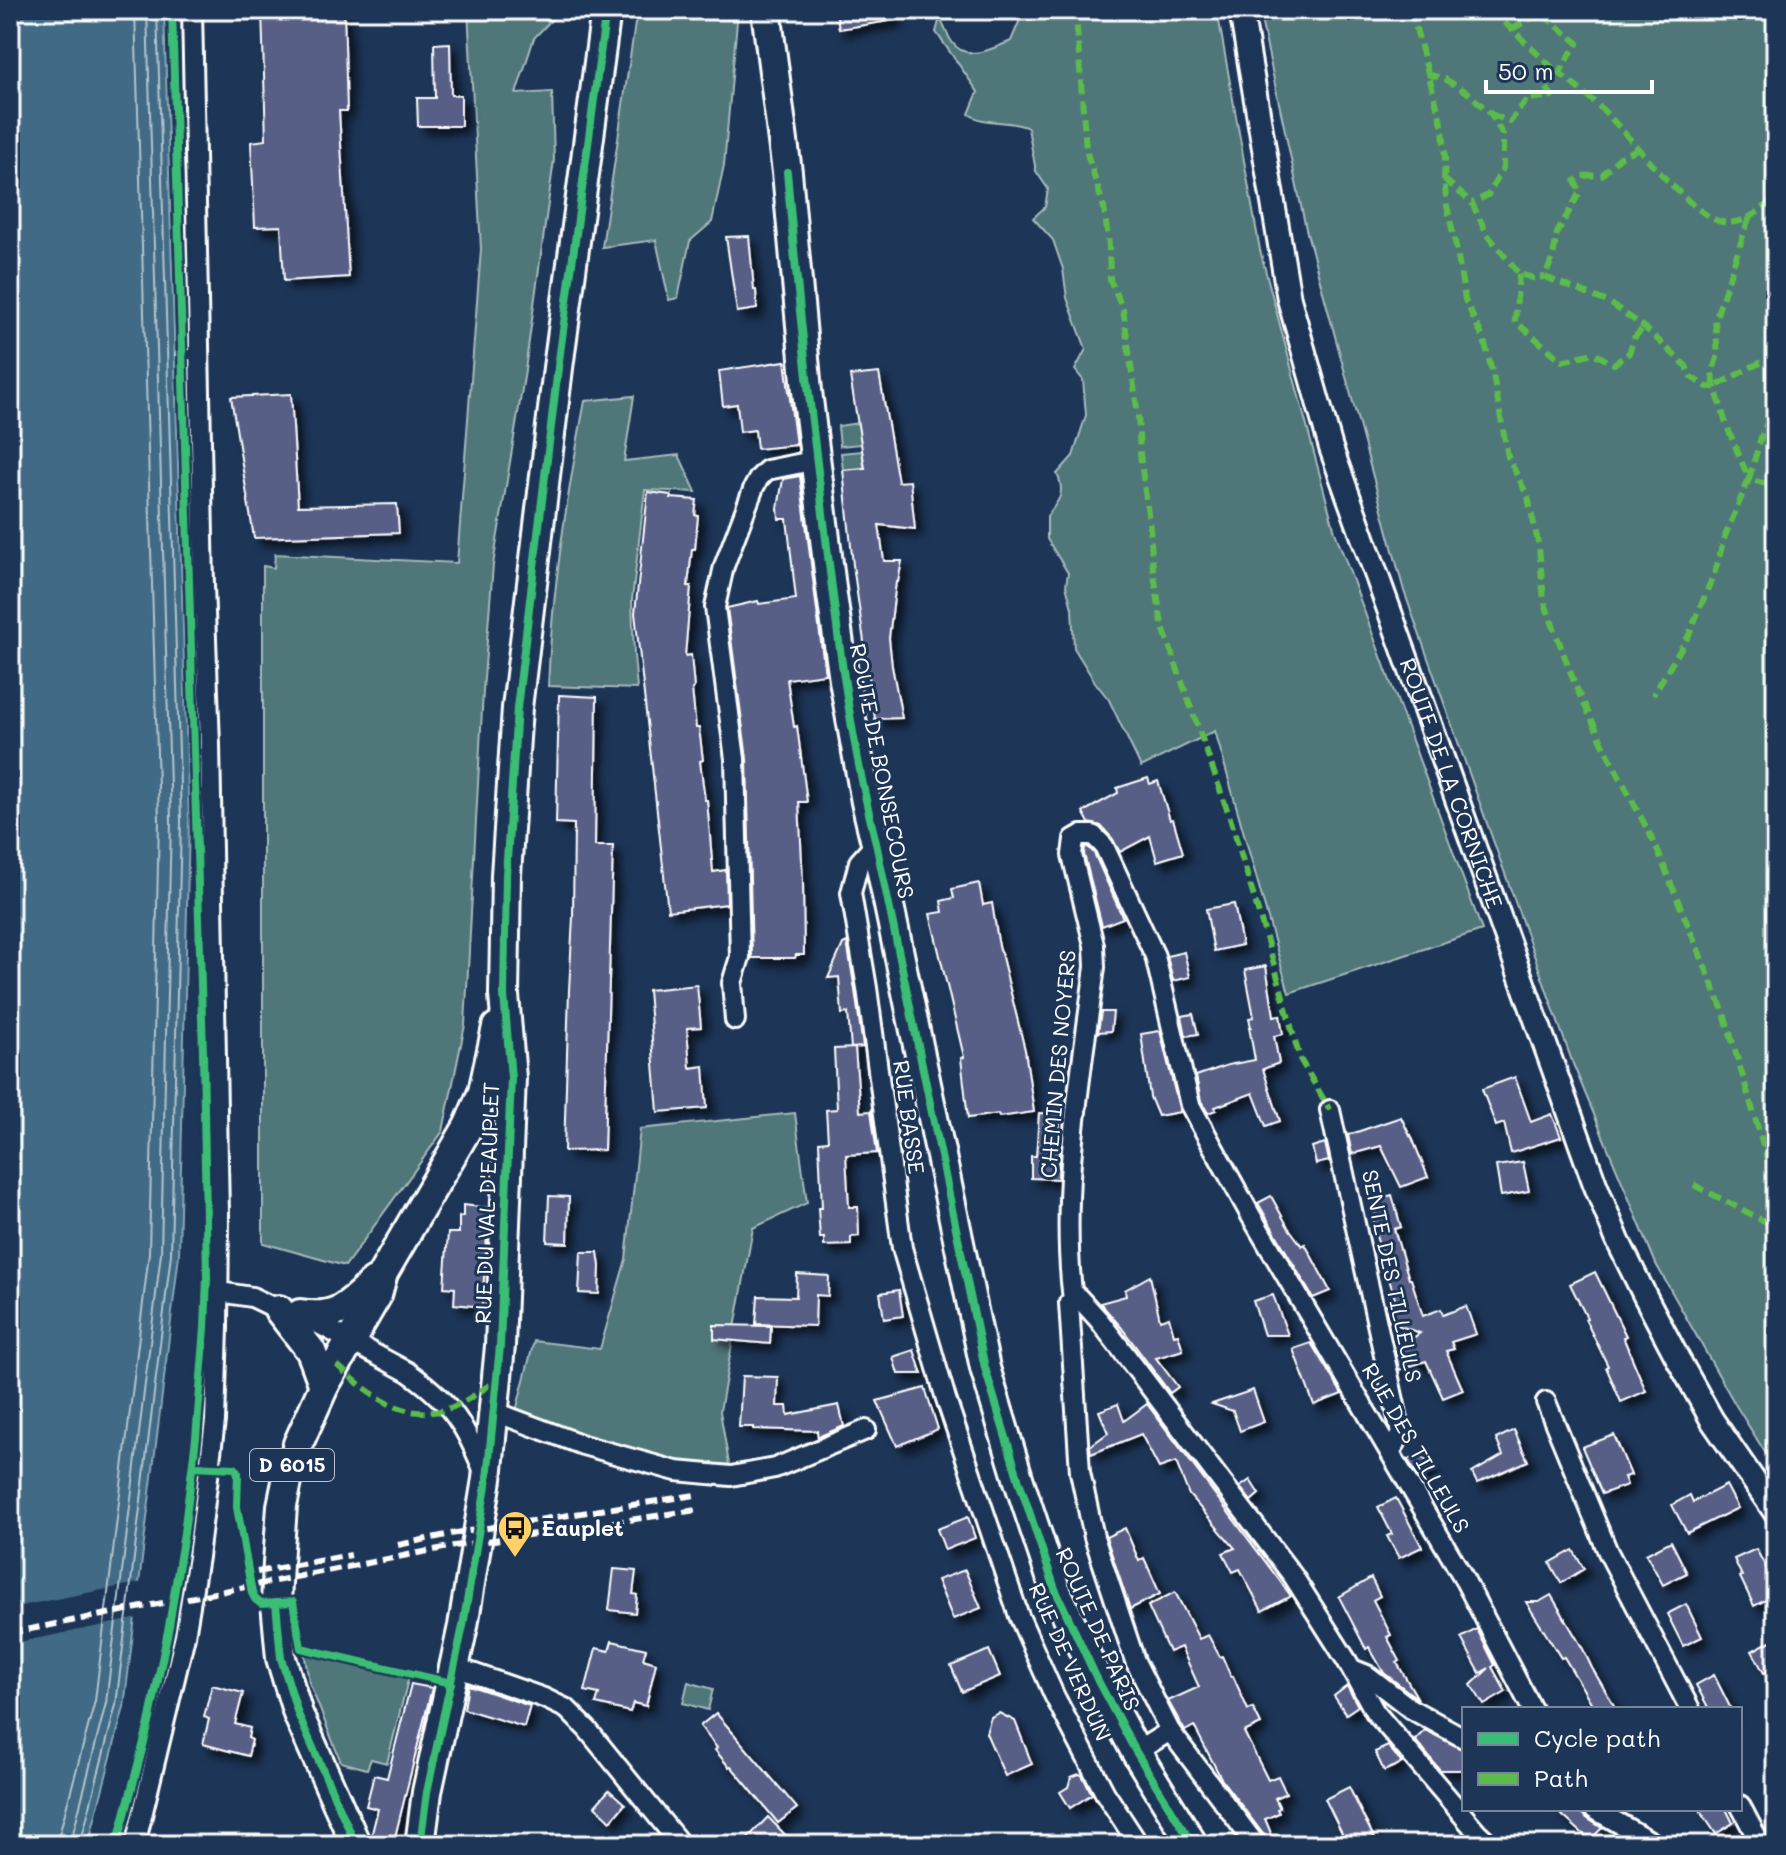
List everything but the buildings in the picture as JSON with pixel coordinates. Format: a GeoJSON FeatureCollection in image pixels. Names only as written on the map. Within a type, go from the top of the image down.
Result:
{"type":"FeatureCollection","features":[{"type":"Feature","properties":{"kind":"main road","name":"D 6015"},"geometry":{"type":"LineString","coordinates":[[504,995],[506,875],[517,708],[606,10]]}},
{"type":"Feature","properties":{"kind":"main road","name":"ROUTE DE BONSECOURS"},"geometry":{"type":"LineString","coordinates":[[766,10],[787,172],[807,391],[844,680],[866,802],[985,1368]]}},
{"type":"Feature","properties":{"kind":"main road","name":"RUE DU VAL D'EAUPLET"},"geometry":{"type":"LineString","coordinates":[[350,1340],[377,1295],[383,1273],[469,1125],[483,1092],[504,995]]}},
{"type":"Feature","properties":{"kind":"main road","name":"RUE DU VAL D'EAUPLET"},"geometry":{"type":"LineString","coordinates":[[493,1411],[500,1346],[511,1078],[504,995]]}},
{"type":"Feature","properties":{"kind":"main road"},"geometry":{"type":"LineString","coordinates":[[290,1312],[328,1315],[358,1298],[383,1273]]}},
{"type":"Feature","properties":{"kind":"main road"},"geometry":{"type":"LineString","coordinates":[[290,1312],[311,1351],[324,1386]]}},
{"type":"Feature","properties":{"kind":"main road","name":"D 6015"},"geometry":{"type":"LineString","coordinates":[[350,1340],[324,1386],[298,1444],[285,1491],[278,1563],[278,1622],[281,1658],[298,1714],[356,1845]]}},
{"type":"Feature","properties":{"kind":"main road","name":"ROUTE DE PARIS"},"geometry":{"type":"LineString","coordinates":[[985,1368],[1055,1589],[1098,1681],[1136,1752],[1193,1845]]}},
{"type":"Feature","properties":{"kind":"main road","name":"D 6015"},"geometry":{"type":"LineString","coordinates":[[420,1845],[427,1792],[455,1667],[487,1479],[493,1411]]}},
{"type":"Feature","properties":{"kind":"street"},"geometry":{"type":"LineString","coordinates":[[135,1845],[176,1636],[198,1557],[215,1421],[212,1328],[219,1292],[209,1053],[191,355],[192,10]]}},
{"type":"Feature","properties":{"kind":"street","name":"ROUTE DE LA CORNICHE"},"geometry":{"type":"LineString","coordinates":[[1241,10],[1289,299],[1331,448],[1416,688],[1618,1241],[1712,1420],[1776,1513]]}},
{"type":"Feature","properties":{"kind":"street"},"geometry":{"type":"LineString","coordinates":[[735,1020],[732,983],[740,957],[735,759],[715,607],[724,566],[759,478],[767,470],[817,460]]}},
{"type":"Feature","properties":{"kind":"street","name":"CHEMIN DES NOYERS"},"geometry":{"type":"LineString","coordinates":[[1251,1216],[1190,1105],[1155,956],[1104,846],[1093,835],[1081,835],[1074,839],[1072,855],[1094,945],[1095,967],[1075,1117],[1069,1210],[1073,1300],[1069,1303],[1080,1472],[1094,1537],[1135,1661],[1170,1731],[1256,1845]]}},
{"type":"Feature","properties":{"kind":"street","name":"RUE BASSE"},"geometry":{"type":"LineString","coordinates":[[876,843],[859,862],[851,893],[902,1248],[946,1399]]}},
{"type":"Feature","properties":{"kind":"street","name":"SENTE DES TILLEULS"},"geometry":{"type":"LineString","coordinates":[[1330,1110],[1401,1434],[1391,1451]]}},
{"type":"Feature","properties":{"kind":"street","name":"RUE DES TILLEULS"},"geometry":{"type":"LineString","coordinates":[[1251,1216],[1462,1575],[1531,1707]]}},
{"type":"Feature","properties":{"kind":"street"},"geometry":{"type":"LineString","coordinates":[[219,1292],[252,1297],[290,1312],[408,1372],[449,1408],[464,1430],[487,1479]]}},
{"type":"Feature","properties":{"kind":"street"},"geometry":{"type":"LineString","coordinates":[[1073,1300],[1078,1297],[1099,1320],[1293,1576],[1352,1669],[1375,1712],[1491,1845]]}},
{"type":"Feature","properties":{"kind":"street","name":"RUE DE VERDUN"},"geometry":{"type":"LineString","coordinates":[[946,1399],[1019,1616],[1061,1709],[1105,1793],[1139,1845]]}},
{"type":"Feature","properties":{"kind":"street"},"geometry":{"type":"LineString","coordinates":[[1546,1402],[1608,1552],[1689,1707]]}},
{"type":"Feature","properties":{"kind":"street"},"geometry":{"type":"LineString","coordinates":[[493,1411],[583,1445],[650,1464],[676,1471],[731,1476],[775,1468],[866,1430]]}},
{"type":"Feature","properties":{"kind":"street"},"geometry":{"type":"LineString","coordinates":[[455,1667],[567,1709],[587,1729],[681,1845]]}},
{"type":"Feature","properties":{"kind":"street"},"geometry":{"type":"LineString","coordinates":[[1352,1669],[1367,1675],[1411,1709],[1462,1737]]}},
{"type":"Feature","properties":{"kind":"street"},"geometry":{"type":"LineString","coordinates":[[1136,1752],[1170,1731]]}},
{"type":"Feature","properties":{"kind":"street"},"geometry":{"type":"LineString","coordinates":[[1742,1809],[1761,1845]]}},
{"type":"Feature","properties":{"kind":"street"},"geometry":{"type":"LineString","coordinates":[[1598,1811],[1657,1845]]}},
{"type":"Feature","properties":{"kind":"green space"},"geometry":{"type":"Polygon","coordinates":[[[468,10],[555,10],[555,16],[534,38],[516,94],[552,92],[554,160],[524,377],[493,565],[465,1025],[443,1131],[345,1266],[263,1243],[263,566],[274,568],[275,554],[457,563],[481,249],[468,10]]]}},
{"type":"Feature","properties":{"kind":"green space"},"geometry":{"type":"Polygon","coordinates":[[[637,10],[738,10],[724,165],[712,222],[690,241],[678,298],[669,300],[656,240],[602,247],[637,10]]]}},
{"type":"Feature","properties":{"kind":"green space"},"geometry":{"type":"Polygon","coordinates":[[[1024,10],[1217,10],[1260,250],[1335,532],[1482,930],[1289,993],[1215,731],[1141,767],[1109,700],[1074,648],[1072,608],[1066,586],[1068,573],[1047,539],[1047,516],[1060,496],[1057,474],[1073,456],[1086,415],[1083,380],[1075,370],[1086,349],[1067,298],[1063,269],[1053,240],[1033,218],[1045,207],[1048,189],[1036,171],[1028,128],[983,120],[969,114],[978,92],[936,32],[940,18],[958,48],[965,52],[980,52],[1011,41],[1024,10]]]}},
{"type":"Feature","properties":{"kind":"green space"},"geometry":{"type":"Polygon","coordinates":[[[1259,10],[1776,10],[1776,1470],[1656,1264],[1573,1064],[1404,591],[1306,229],[1259,10]]]}},
{"type":"Feature","properties":{"kind":"green space"},"geometry":{"type":"Polygon","coordinates":[[[634,396],[624,461],[679,455],[696,492],[645,490],[632,600],[637,689],[548,686],[561,543],[585,401],[634,396]]]}},
{"type":"Feature","properties":{"kind":"green space"},"geometry":{"type":"Polygon","coordinates":[[[859,423],[861,444],[840,446],[838,426],[859,423]]]}},
{"type":"Feature","properties":{"kind":"green space"},"geometry":{"type":"Polygon","coordinates":[[[862,451],[864,468],[843,470],[841,453],[862,451]]]}},
{"type":"Feature","properties":{"kind":"green space"},"geometry":{"type":"Polygon","coordinates":[[[795,1113],[807,1203],[753,1228],[720,1411],[731,1476],[514,1419],[534,1341],[600,1349],[626,1259],[640,1129],[795,1113]]]}},
{"type":"Feature","properties":{"kind":"green space"},"geometry":{"type":"Polygon","coordinates":[[[304,1651],[409,1676],[387,1763],[371,1759],[367,1769],[341,1762],[309,1682],[304,1651]]]}},
{"type":"Feature","properties":{"kind":"green space"},"geometry":{"type":"Polygon","coordinates":[[[688,1682],[713,1689],[708,1710],[683,1703],[688,1682]]]}},
{"type":"Feature","properties":{"kind":"water"},"geometry":{"type":"Polygon","coordinates":[[[10,10],[164,10],[189,820],[179,1255],[124,1707],[88,1845],[10,1845],[10,10]]]}},
{"type":"Feature","properties":{"kind":"pier"},"geometry":{"type":"Polygon","coordinates":[[[143,1582],[139,1618],[10,1644],[10,1608],[143,1582]]]}},
{"type":"Feature","properties":{"kind":"railway"},"geometry":{"type":"LineString","coordinates":[[398,1545],[695,1495]]}},
{"type":"Feature","properties":{"kind":"railway"},"geometry":{"type":"LineString","coordinates":[[10,1633],[454,1546],[696,1510]]}},
{"type":"Feature","properties":{"kind":"railway"},"geometry":{"type":"LineString","coordinates":[[257,1572],[351,1555]]}},
{"type":"Feature","properties":{"kind":"marked path"},"geometry":{"type":"LineString","coordinates":[[1080,10],[1076,15],[1086,150],[1104,208],[1110,280],[1123,309],[1162,625],[1230,818],[1300,1059],[1330,1110]]}},
{"type":"Feature","properties":{"kind":"marked path"},"geometry":{"type":"LineString","coordinates":[[1411,10],[1443,128],[1447,206],[1465,300],[1484,340],[1508,457],[1528,497],[1539,547],[1544,601],[1576,687],[1654,842],[1724,1013],[1776,1189]]}},
{"type":"Feature","properties":{"kind":"marked path"},"geometry":{"type":"LineString","coordinates":[[1491,10],[1599,106],[1662,175],[1709,216],[1722,222],[1738,222],[1776,198]]}},
{"type":"Feature","properties":{"kind":"marked path"},"geometry":{"type":"LineString","coordinates":[[1512,29],[1541,13],[1578,43],[1560,73]]}},
{"type":"Feature","properties":{"kind":"marked path"},"geometry":{"type":"LineString","coordinates":[[1427,74],[1445,79],[1467,92],[1491,114],[1503,135],[1503,168],[1488,195],[1472,203]]}},
{"type":"Feature","properties":{"kind":"marked path"},"geometry":{"type":"LineString","coordinates":[[1491,114],[1510,122],[1527,99],[1552,96],[1542,81]]}},
{"type":"Feature","properties":{"kind":"marked path"},"geometry":{"type":"LineString","coordinates":[[1639,148],[1620,157],[1602,175],[1580,176],[1575,181],[1580,192],[1557,233],[1553,257],[1545,277],[1610,303],[1644,327],[1686,366],[1691,377],[1707,387],[1715,387],[1726,424],[1749,479],[1689,635],[1653,695]]}},
{"type":"Feature","properties":{"kind":"marked path"},"geometry":{"type":"LineString","coordinates":[[1444,179],[1472,203],[1487,234],[1519,274],[1545,277]]}},
{"type":"Feature","properties":{"kind":"marked path"},"geometry":{"type":"LineString","coordinates":[[1749,218],[1715,320],[1718,355],[1712,373],[1715,387],[1753,366],[1776,358]]}},
{"type":"Feature","properties":{"kind":"marked path"},"geometry":{"type":"LineString","coordinates":[[1519,274],[1515,321],[1562,361],[1593,353],[1614,364],[1629,353],[1634,338],[1644,327]]}},
{"type":"Feature","properties":{"kind":"marked path"},"geometry":{"type":"LineString","coordinates":[[1776,400],[1749,479],[1776,487]]}},
{"type":"Feature","properties":{"kind":"marked path"},"geometry":{"type":"LineString","coordinates":[[1694,1185],[1776,1227]]}},
{"type":"Feature","properties":{"kind":"marked path"},"geometry":{"type":"LineString","coordinates":[[337,1365],[373,1394],[415,1412],[453,1407],[496,1381]]}},
{"type":"Feature","properties":{"kind":"cycle path"},"geometry":{"type":"LineString","coordinates":[[117,1845],[149,1723],[184,1533],[196,1438],[207,1277],[172,10]]}},
{"type":"Feature","properties":{"kind":"cycle path"},"geometry":{"type":"LineString","coordinates":[[420,1845],[427,1792],[463,1626],[487,1479],[500,1346],[511,1078],[504,995],[506,875],[517,708],[606,10]]}},
{"type":"Feature","properties":{"kind":"cycle path"},"geometry":{"type":"LineString","coordinates":[[787,172],[811,409],[849,711],[985,1368],[1055,1589],[1098,1681],[1136,1752],[1193,1845]]}},
{"type":"Feature","properties":{"kind":"cycle path"},"geometry":{"type":"LineString","coordinates":[[193,1466],[235,1468],[238,1473],[237,1507],[252,1593],[261,1604],[293,1602],[301,1648],[451,1683]]}},
{"type":"Feature","properties":{"kind":"cycle path"},"geometry":{"type":"LineString","coordinates":[[276,1603],[281,1658],[298,1714],[356,1845]]}},
{"type":"Feature","properties":{"kind":"place","name":"Eauplet"},"geometry":{"type":"Point","coordinates":[515,1559]}}]}
